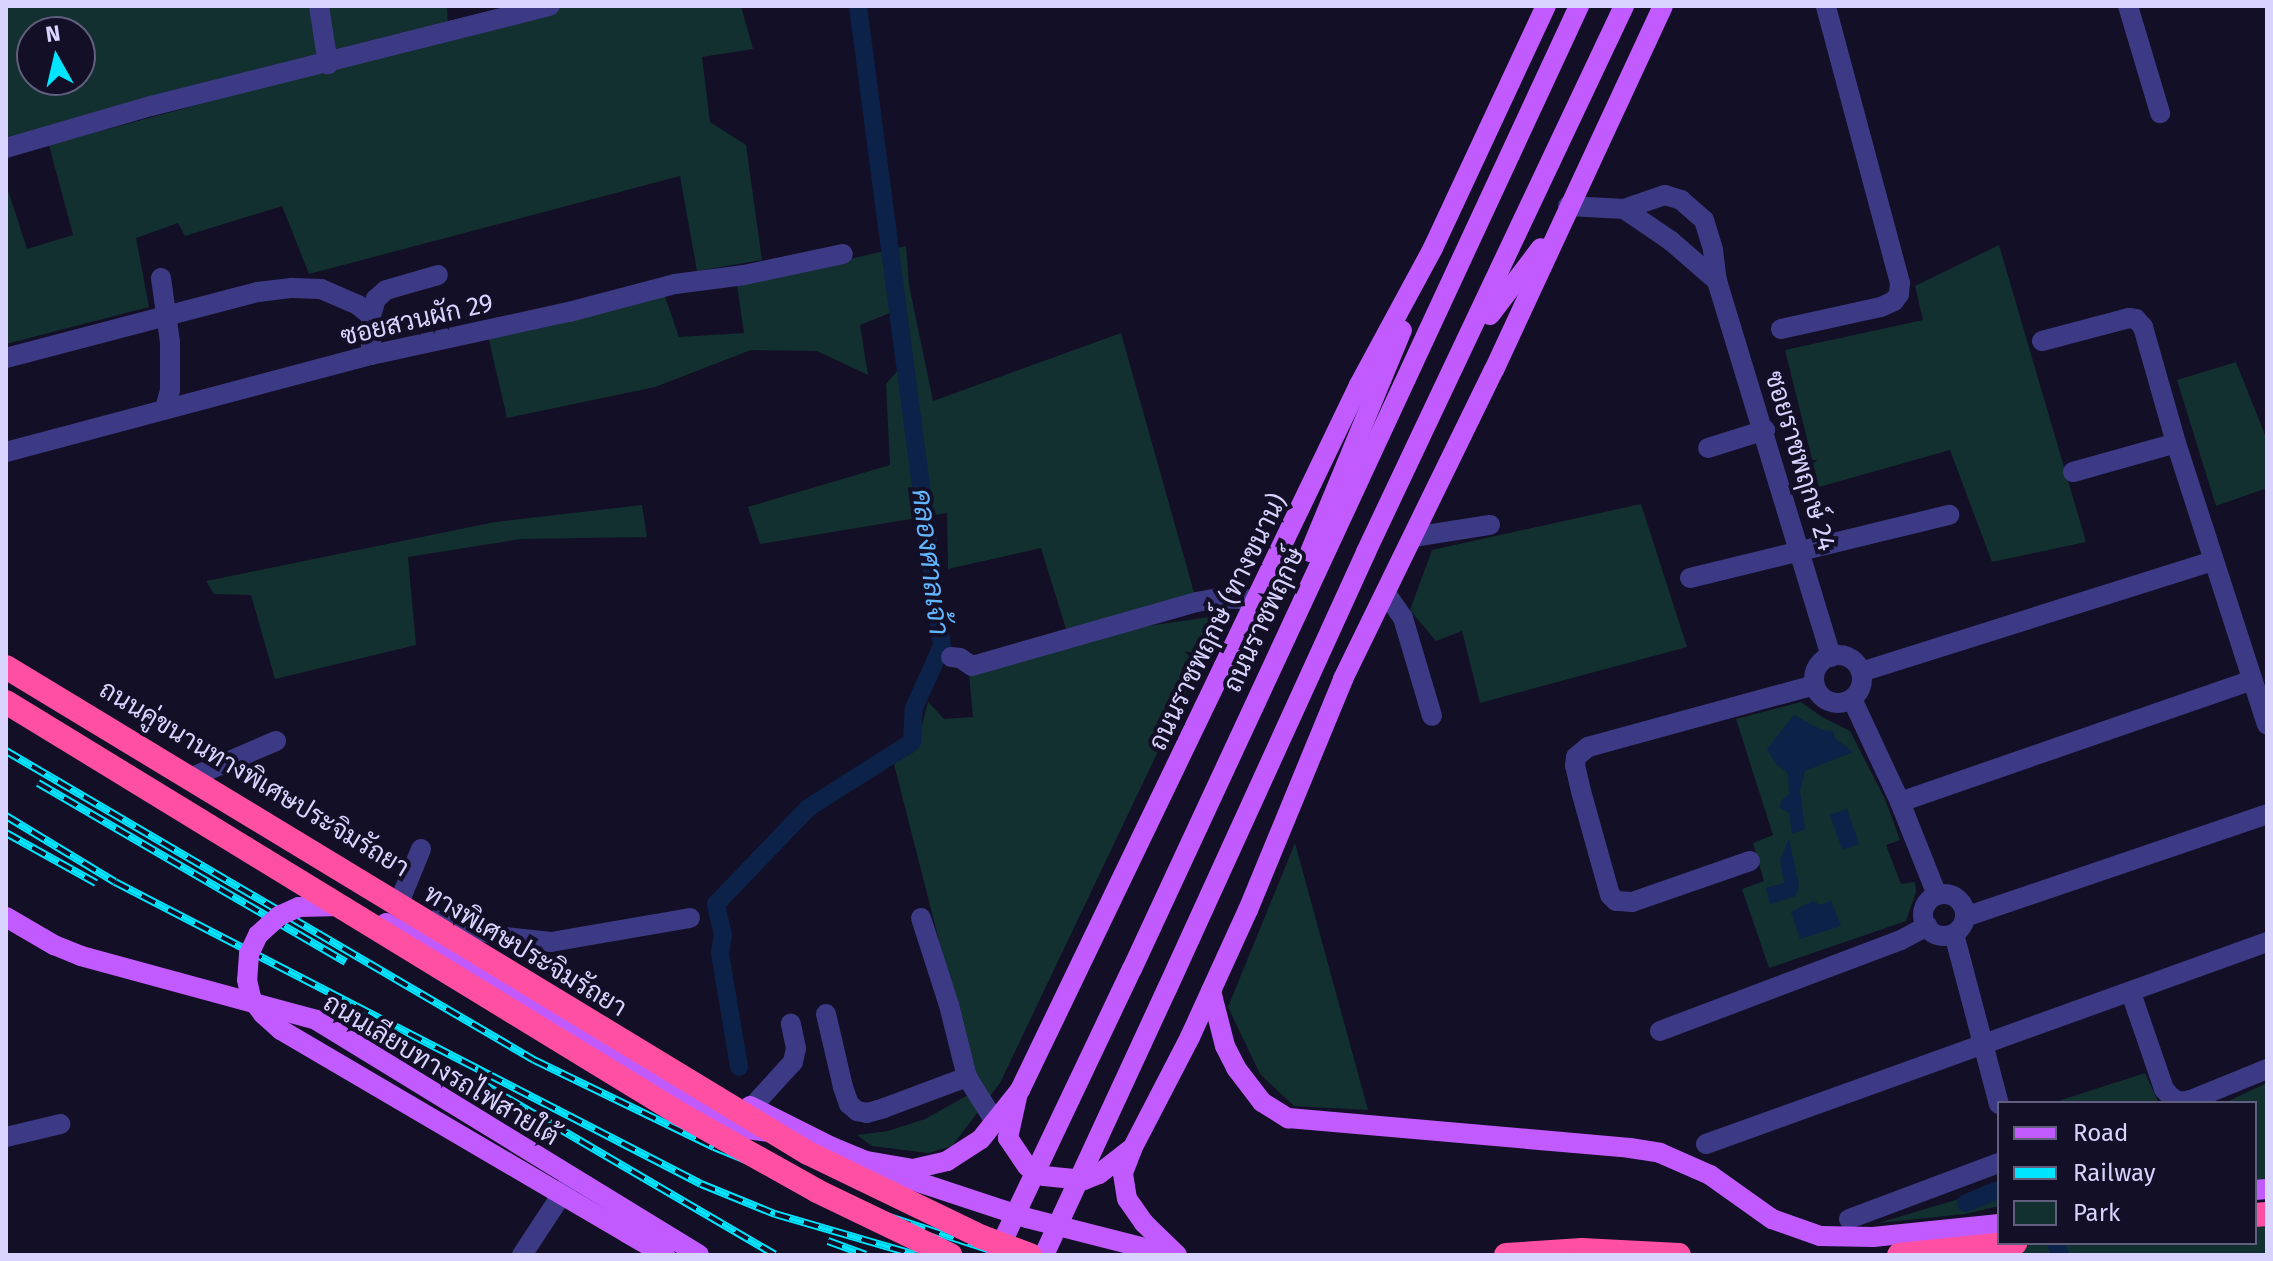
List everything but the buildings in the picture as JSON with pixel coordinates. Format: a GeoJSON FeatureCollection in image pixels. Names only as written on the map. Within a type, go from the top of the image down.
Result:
{"type":"FeatureCollection","features":[{"type":"Feature","properties":{"kind":"highway","name":"ทางพิเศษประจิมรัถยา"},"geometry":{"type":"LineString","coordinates":[[6,667],[808,1153],[982,1237],[1030,1255]]}},
{"type":"Feature","properties":{"kind":"highway"},"geometry":{"type":"LineString","coordinates":[[6,702],[680,1114],[817,1191],[950,1255]]}},
{"type":"Feature","properties":{"kind":"highway"},"geometry":{"type":"LineString","coordinates":[[1899,1255],[2000,1245]]}},
{"type":"Feature","properties":{"kind":"highway"},"geometry":{"type":"LineString","coordinates":[[1506,1255],[1582,1250],[1679,1255]]}},
{"type":"Feature","properties":{"kind":"main road","name":"ถนนราชพฤกษ์ (ทางขนาน)"},"geometry":{"type":"LineString","coordinates":[[861,1160],[913,1169],[932,1166],[966,1151],[981,1139],[1020,1090],[1359,385],[1433,248],[1546,6]]}},
{"type":"Feature","properties":{"kind":"main road","name":"ถนนราชพฤกษ์"},"geometry":{"type":"LineString","coordinates":[[994,1255],[1132,969],[1579,6]]}},
{"type":"Feature","properties":{"kind":"main road"},"geometry":{"type":"LineString","coordinates":[[1044,1255],[1366,552],[1624,6]]}},
{"type":"Feature","properties":{"kind":"main road"},"geometry":{"type":"LineString","coordinates":[[1175,1255],[1144,1223],[1127,1199],[1123,1173],[1132,1149],[1248,910],[1318,735],[1387,595],[1663,6]]}},
{"type":"Feature","properties":{"kind":"main road"},"geometry":{"type":"LineString","coordinates":[[1461,353],[1558,227]]}},
{"type":"Feature","properties":{"kind":"main road"},"geometry":{"type":"LineString","coordinates":[[1268,671],[1288,608],[1433,248]]}},
{"type":"Feature","properties":{"kind":"main road","name":"ถนนคู่ขนานทางพิเศษประจิมรัถยา"},"geometry":{"type":"LineString","coordinates":[[6,659],[401,898],[573,1007],[804,1134],[861,1160],[1027,1218],[1175,1255]]}},
{"type":"Feature","properties":{"kind":"main road"},"geometry":{"type":"LineString","coordinates":[[665,1255],[281,1030],[251,998],[247,980],[249,954],[263,928],[289,911],[311,905],[344,907],[419,940],[747,1129],[804,1134]]}},
{"type":"Feature","properties":{"kind":"main road","name":"ถนนเลียบทางรถไฟสายใต้"},"geometry":{"type":"LineString","coordinates":[[6,917],[54,945],[81,956],[316,1020],[572,1180],[699,1255]]}},
{"type":"Feature","properties":{"kind":"main road"},"geometry":{"type":"LineString","coordinates":[[1211,991],[1225,1046],[1236,1068],[1262,1102],[1288,1118],[1617,1146],[1660,1153],[1710,1175],[1772,1219],[1820,1236],[1873,1237],[1997,1224]]}},
{"type":"Feature","properties":{"kind":"main road"},"geometry":{"type":"LineString","coordinates":[[1020,1090],[1008,1138],[1027,1166],[1044,1176],[1084,1180],[1099,1174],[1132,1149]]}},
{"type":"Feature","properties":{"kind":"street"},"geometry":{"type":"LineString","coordinates":[[319,6],[328,64]]}},
{"type":"Feature","properties":{"kind":"street"},"geometry":{"type":"LineString","coordinates":[[6,148],[151,106],[328,64],[478,15],[550,6]]}},
{"type":"Feature","properties":{"kind":"street"},"geometry":{"type":"LineString","coordinates":[[1781,329],[1881,307],[1894,301],[1899,294],[1900,283],[1826,6]]}},
{"type":"Feature","properties":{"kind":"street"},"geometry":{"type":"LineString","coordinates":[[2129,6],[2160,113]]}},
{"type":"Feature","properties":{"kind":"street","name":"ซอยราชพฤกษ์ 24"},"geometry":{"type":"LineString","coordinates":[[1568,206],[1624,209],[1665,195],[1681,200],[1704,220],[1717,281],[1765,430],[1831,657]]}},
{"type":"Feature","properties":{"kind":"street"},"geometry":{"type":"LineString","coordinates":[[1624,209],[1671,241],[1717,281]]}},
{"type":"Feature","properties":{"kind":"street","name":"ซอยสวนผัก 29"},"geometry":{"type":"LineString","coordinates":[[6,452],[371,355],[569,312],[675,284],[744,275],[843,254]]}},
{"type":"Feature","properties":{"kind":"street"},"geometry":{"type":"LineString","coordinates":[[371,355],[371,316],[376,299],[386,290],[438,275]]}},
{"type":"Feature","properties":{"kind":"street"},"geometry":{"type":"LineString","coordinates":[[161,278],[168,316],[170,390],[165,409]]}},
{"type":"Feature","properties":{"kind":"street"},"geometry":{"type":"LineString","coordinates":[[6,358],[258,292],[292,288],[321,289],[358,305],[371,316]]}},
{"type":"Feature","properties":{"kind":"street"},"geometry":{"type":"LineString","coordinates":[[2042,341],[2129,318],[2136,319],[2143,327],[2176,443],[2267,725]]}},
{"type":"Feature","properties":{"kind":"street"},"geometry":{"type":"LineString","coordinates":[[1708,448],[1765,430]]}},
{"type":"Feature","properties":{"kind":"street"},"geometry":{"type":"LineString","coordinates":[[2073,472],[2176,443]]}},
{"type":"Feature","properties":{"kind":"street"},"geometry":{"type":"LineString","coordinates":[[1690,578],[1949,515]]}},
{"type":"Feature","properties":{"kind":"street"},"geometry":{"type":"LineString","coordinates":[[1413,537],[1490,525]]}},
{"type":"Feature","properties":{"kind":"street"},"geometry":{"type":"LineString","coordinates":[[1861,672],[2213,561]]}},
{"type":"Feature","properties":{"kind":"street"},"geometry":{"type":"LineString","coordinates":[[1387,595],[1403,618],[1432,716]]}},
{"type":"Feature","properties":{"kind":"street"},"geometry":{"type":"LineString","coordinates":[[951,657],[960,658],[972,666],[1197,602],[1218,598],[1258,600]]}},
{"type":"Feature","properties":{"kind":"street"},"geometry":{"type":"LineString","coordinates":[[1831,657],[1853,660],[1861,672],[1862,684],[1852,699],[1844,703],[1826,700],[1815,685],[1816,671],[1831,657]]}},
{"type":"Feature","properties":{"kind":"street"},"geometry":{"type":"LineString","coordinates":[[1900,802],[2252,680]]}},
{"type":"Feature","properties":{"kind":"street"},"geometry":{"type":"LineString","coordinates":[[1750,861],[1632,902],[1616,901],[1610,895],[1589,821],[1575,766],[1576,757],[1588,747],[1815,685]]}},
{"type":"Feature","properties":{"kind":"street"},"geometry":{"type":"LineString","coordinates":[[1852,699],[1900,802],[1937,895]]}},
{"type":"Feature","properties":{"kind":"street"},"geometry":{"type":"LineString","coordinates":[[197,775],[276,741]]}},
{"type":"Feature","properties":{"kind":"street"},"geometry":{"type":"LineString","coordinates":[[1998,1101],[1981,1045],[1960,925],[1961,901],[1946,894],[1937,895],[1924,909],[1927,926],[1939,935],[1960,925],[2267,814]]}},
{"type":"Feature","properties":{"kind":"street"},"geometry":{"type":"LineString","coordinates":[[401,898],[421,849]]}},
{"type":"Feature","properties":{"kind":"street"},"geometry":{"type":"LineString","coordinates":[[436,920],[505,937],[551,942],[690,918]]}},
{"type":"Feature","properties":{"kind":"street"},"geometry":{"type":"LineString","coordinates":[[921,918],[949,1005],[967,1077],[994,1120]]}},
{"type":"Feature","properties":{"kind":"street"},"geometry":{"type":"LineString","coordinates":[[1660,1031],[1901,940],[1927,926]]}},
{"type":"Feature","properties":{"kind":"street"},"geometry":{"type":"LineString","coordinates":[[1706,1144],[2267,942]]}},
{"type":"Feature","properties":{"kind":"street"},"geometry":{"type":"LineString","coordinates":[[2131,993],[2164,1089],[2177,1101]]}},
{"type":"Feature","properties":{"kind":"street"},"geometry":{"type":"LineString","coordinates":[[826,1014],[843,1087],[849,1104],[857,1111],[884,1108],[967,1077]]}},
{"type":"Feature","properties":{"kind":"street"},"geometry":{"type":"LineString","coordinates":[[752,1107],[793,1062],[796,1048],[791,1024]]}},
{"type":"Feature","properties":{"kind":"street"},"geometry":{"type":"LineString","coordinates":[[2185,1101],[2267,1069]]}},
{"type":"Feature","properties":{"kind":"street"},"geometry":{"type":"LineString","coordinates":[[6,1137],[60,1124]]}},
{"type":"Feature","properties":{"kind":"street"},"geometry":{"type":"LineString","coordinates":[[1849,1219],[1997,1164]]}},
{"type":"Feature","properties":{"kind":"street"},"geometry":{"type":"LineString","coordinates":[[522,1255],[572,1180]]}},
{"type":"Feature","properties":{"kind":"green space"},"geometry":{"type":"Polygon","coordinates":[[[6,6],[447,6],[448,26],[6,142],[6,6]]]}},
{"type":"Feature","properties":{"kind":"green space"},"geometry":{"type":"Polygon","coordinates":[[[563,6],[741,6],[753,49],[702,57],[710,122],[746,145],[762,260],[697,271],[680,176],[309,274],[282,206],[185,236],[178,223],[136,238],[149,307],[6,344],[6,184],[27,249],[73,235],[49,145],[563,6]]]}},
{"type":"Feature","properties":{"kind":"green space"},"geometry":{"type":"Polygon","coordinates":[[[1999,245],[2086,542],[1992,562],[1950,450],[1819,487],[1785,350],[1923,320],[1915,286],[1999,245]]]}},
{"type":"Feature","properties":{"kind":"green space"},"geometry":{"type":"Polygon","coordinates":[[[906,246],[909,285],[933,401],[1121,333],[1195,596],[1066,629],[1041,548],[948,569],[947,513],[760,544],[748,507],[890,465],[886,384],[899,369],[890,313],[860,325],[868,375],[817,351],[751,350],[655,387],[507,418],[488,336],[664,294],[679,337],[744,333],[737,285],[906,246]]]}},
{"type":"Feature","properties":{"kind":"green space"},"geometry":{"type":"Polygon","coordinates":[[[2236,362],[2267,440],[2267,488],[2216,506],[2177,380],[2236,362]]]}},
{"type":"Feature","properties":{"kind":"green space"},"geometry":{"type":"Polygon","coordinates":[[[1641,504],[1687,647],[1480,703],[1462,631],[1436,641],[1410,610],[1432,550],[1641,504]]]}},
{"type":"Feature","properties":{"kind":"green space"},"geometry":{"type":"Polygon","coordinates":[[[642,505],[647,537],[521,539],[408,557],[416,645],[275,679],[251,595],[214,594],[206,581],[495,522],[642,505]]]}},
{"type":"Feature","properties":{"kind":"green space"},"geometry":{"type":"Polygon","coordinates":[[[1223,615],[1000,1083],[952,1146],[928,1153],[872,1146],[857,1135],[888,1131],[925,1119],[977,1090],[894,764],[915,751],[928,702],[944,719],[973,717],[969,674],[1107,632],[1223,615]]]}},
{"type":"Feature","properties":{"kind":"green space"},"geometry":{"type":"Polygon","coordinates":[[[1801,702],[1850,731],[1885,799],[1900,840],[1886,845],[1901,884],[1915,882],[1916,892],[1906,921],[1769,968],[1742,889],[1764,881],[1753,843],[1773,835],[1736,719],[1801,702]]]}},
{"type":"Feature","properties":{"kind":"green space"},"geometry":{"type":"Polygon","coordinates":[[[1295,843],[1368,1110],[1294,1106],[1260,1074],[1228,1007],[1295,843]]]}},
{"type":"Feature","properties":{"kind":"green space"},"geometry":{"type":"Polygon","coordinates":[[[2145,1073],[2158,1101],[2058,1101],[2145,1073]]]}},
{"type":"Feature","properties":{"kind":"green space"},"geometry":{"type":"Polygon","coordinates":[[[2267,1083],[2267,1181],[2257,1182],[2257,1101],[2228,1101],[2267,1083]]]}},
{"type":"Feature","properties":{"kind":"green space"},"geometry":{"type":"Polygon","coordinates":[[[1997,1188],[1997,1206],[1965,1214],[1878,1223],[1997,1188]]]}},
{"type":"Feature","properties":{"kind":"green space"},"geometry":{"type":"Polygon","coordinates":[[[2267,1202],[2267,1255],[1991,1255],[1998,1245],[2257,1245],[2257,1203],[2267,1202]]]}},
{"type":"Feature","properties":{"kind":"water"},"geometry":{"type":"Polygon","coordinates":[[[1794,715],[1822,730],[1833,731],[1835,738],[1853,752],[1805,771],[1800,791],[1805,829],[1792,834],[1789,813],[1780,808],[1781,801],[1789,794],[1788,773],[1776,764],[1767,749],[1794,715]]]}},
{"type":"Feature","properties":{"kind":"water"},"geometry":{"type":"Polygon","coordinates":[[[1847,809],[1859,844],[1842,850],[1830,815],[1847,809]]]}},
{"type":"Feature","properties":{"kind":"water"},"geometry":{"type":"Polygon","coordinates":[[[1789,839],[1799,885],[1796,896],[1770,904],[1766,888],[1784,883],[1780,859],[1789,839]]]}},
{"type":"Feature","properties":{"kind":"water"},"geometry":{"type":"Polygon","coordinates":[[[1813,901],[1820,905],[1831,901],[1841,926],[1800,939],[1791,912],[1813,901]]]}},
{"type":"Feature","properties":{"kind":"waterway","name":"คลองศาลเจ้า"},"geometry":{"type":"LineString","coordinates":[[739,1067],[720,953],[723,935],[716,904],[808,808],[912,742],[914,708],[942,646],[858,6]]}},
{"type":"Feature","properties":{"kind":"waterway"},"geometry":{"type":"LineString","coordinates":[[1966,1203],[1997,1191]]}},
{"type":"Feature","properties":{"kind":"waterway"},"geometry":{"type":"LineString","coordinates":[[2057,1245],[2060,1255]]}},
{"type":"Feature","properties":{"kind":"railway"},"geometry":{"type":"LineString","coordinates":[[6,751],[534,1060],[714,1147],[868,1210],[1006,1255]]}},
{"type":"Feature","properties":{"kind":"railway"},"geometry":{"type":"LineString","coordinates":[[38,783],[346,962]]}},
{"type":"Feature","properties":{"kind":"railway"},"geometry":{"type":"LineString","coordinates":[[6,816],[115,882],[701,1184],[775,1214],[916,1255]]}},
{"type":"Feature","properties":{"kind":"railway"},"geometry":{"type":"LineString","coordinates":[[6,833],[96,883]]}},
{"type":"Feature","properties":{"kind":"railway"},"geometry":{"type":"LineString","coordinates":[[476,1080],[775,1255]]}},
{"type":"Feature","properties":{"kind":"railway"},"geometry":{"type":"LineString","coordinates":[[828,1241],[866,1255]]}}]}
